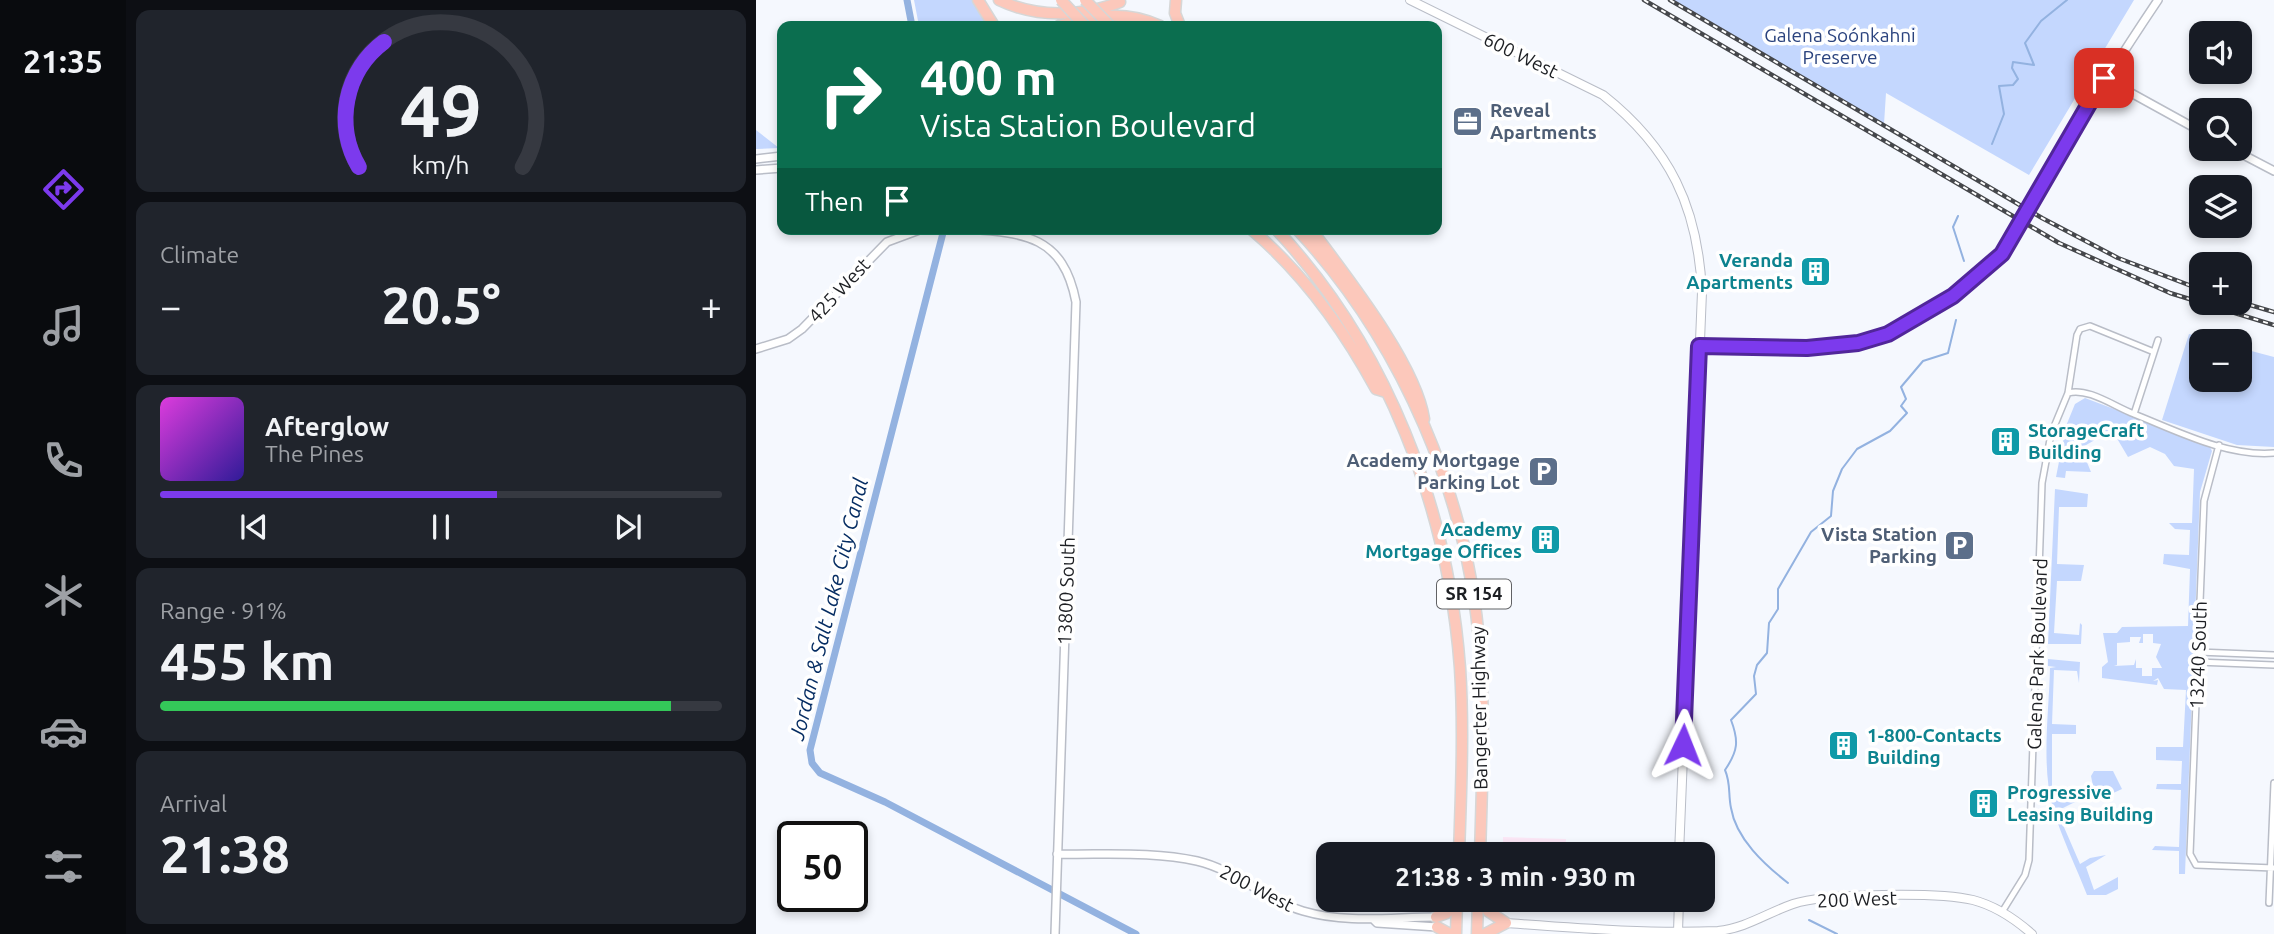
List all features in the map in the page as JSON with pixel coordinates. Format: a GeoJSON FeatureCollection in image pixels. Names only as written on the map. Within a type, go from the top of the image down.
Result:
{"type":"FeatureCollection","features":[{"type":"Feature","properties":{"kind":"highway"},"geometry":{"type":"LineString","coordinates":[[978,0],[991,21]]}},
{"type":"Feature","properties":{"kind":"highway"},"geometry":{"type":"LineString","coordinates":[[999,0],[1029,11],[1132,17],[1144,21]]}},
{"type":"Feature","properties":{"kind":"highway"},"geometry":{"type":"LineString","coordinates":[[1060,0],[1085,13]]}},
{"type":"Feature","properties":{"kind":"highway"},"geometry":{"type":"LineString","coordinates":[[1176,0],[1175,13],[1178,21]]}},
{"type":"Feature","properties":{"kind":"highway"},"geometry":{"type":"LineString","coordinates":[[1069,21],[1121,1]]}},
{"type":"Feature","properties":{"kind":"highway"},"geometry":{"type":"LineString","coordinates":[[1257,235],[1311,290],[1340,328],[1376,389],[1387,393]]}},
{"type":"Feature","properties":{"kind":"highway","name":"Bangerter Highway"},"geometry":{"type":"LineString","coordinates":[[1281,235],[1341,309],[1367,351],[1387,393],[1432,511],[1453,607],[1462,727],[1459,842]]}},
{"type":"Feature","properties":{"kind":"highway","name":"Bangerter Highway"},"geometry":{"type":"LineString","coordinates":[[1302,235],[1332,271],[1371,327],[1425,428],[1446,481],[1461,531],[1476,614],[1483,701],[1480,842]]}},
{"type":"Feature","properties":{"kind":"highway"},"geometry":{"type":"LineString","coordinates":[[1315,235],[1391,345],[1422,405],[1425,428]]}},
{"type":"Feature","properties":{"kind":"highway"},"geometry":{"type":"LineString","coordinates":[[1447,912],[1437,922],[1450,934]]}},
{"type":"Feature","properties":{"kind":"highway"},"geometry":{"type":"LineString","coordinates":[[1456,934],[1457,912]]}},
{"type":"Feature","properties":{"kind":"highway"},"geometry":{"type":"LineString","coordinates":[[1477,934],[1480,912]]}},
{"type":"Feature","properties":{"kind":"highway"},"geometry":{"type":"LineString","coordinates":[[1485,934],[1506,923],[1490,912]]}},
{"type":"Feature","properties":{"kind":"main road","name":"600 West"},"geometry":{"type":"LineString","coordinates":[[1403,0],[1411,0],[1603,95],[1627,114],[1666,162],[1688,205],[1700,260],[1699,346],[1679,842]]}},
{"type":"Feature","properties":{"kind":"main road","name":"200 West"},"geometry":{"type":"LineString","coordinates":[[1506,923],[1678,933],[1729,929],[1754,923],[1794,904],[1827,897],[1955,897],[2002,912],[2032,934]]}},
{"type":"Feature","properties":{"kind":"main road"},"geometry":{"type":"LineString","coordinates":[[1678,933],[1679,912]]}},
{"type":"Feature","properties":{"kind":"street"},"geometry":{"type":"LineString","coordinates":[[1699,346],[1807,348],[1858,343],[1897,330],[1953,296],[2002,254],[2104,78],[2158,0]]}},
{"type":"Feature","properties":{"kind":"street"},"geometry":{"type":"LineString","coordinates":[[1065,21],[1085,13]]}},
{"type":"Feature","properties":{"kind":"street"},"geometry":{"type":"LineString","coordinates":[[2104,78],[2189,125]]}},
{"type":"Feature","properties":{"kind":"street"},"geometry":{"type":"LineString","coordinates":[[756,159],[777,157]]}},
{"type":"Feature","properties":{"kind":"street"},"geometry":{"type":"LineString","coordinates":[[2252,159],[2274,171]]}},
{"type":"Feature","properties":{"kind":"street"},"geometry":{"type":"LineString","coordinates":[[756,170],[777,168]]}},
{"type":"Feature","properties":{"kind":"street","name":"425 West"},"geometry":{"type":"LineString","coordinates":[[756,349],[788,339],[802,329],[887,243],[907,235]]}},
{"type":"Feature","properties":{"kind":"street"},"geometry":{"type":"LineString","coordinates":[[1019,235],[1043,243]]}},
{"type":"Feature","properties":{"kind":"street"},"geometry":{"type":"LineString","coordinates":[[1037,235],[1043,243]]}},
{"type":"Feature","properties":{"kind":"street","name":"13800 South"},"geometry":{"type":"LineString","coordinates":[[1043,243],[1055,253],[1072,281],[1076,302],[1055,934]]}},
{"type":"Feature","properties":{"kind":"street","name":"Galena Park Boulevard"},"geometry":{"type":"LineString","coordinates":[[2002,912],[2025,876],[2030,852],[2042,483],[2051,434],[2068,393],[2077,335],[2085,326],[2096,327],[2154,352]]}},
{"type":"Feature","properties":{"kind":"street"},"geometry":{"type":"LineString","coordinates":[[2134,414],[2158,340]]}},
{"type":"Feature","properties":{"kind":"street"},"geometry":{"type":"LineString","coordinates":[[2068,393],[2083,392],[2219,445],[2250,453],[2274,453]]}},
{"type":"Feature","properties":{"kind":"street","name":"13240 South"},"geometry":{"type":"LineString","coordinates":[[2219,445],[2205,492],[2190,854],[2196,865],[2272,868]]}},
{"type":"Feature","properties":{"kind":"street"},"geometry":{"type":"LineString","coordinates":[[2198,652],[2274,655]]}},
{"type":"Feature","properties":{"kind":"street"},"geometry":{"type":"LineString","coordinates":[[2197,662],[2274,665]]}},
{"type":"Feature","properties":{"kind":"street"},"geometry":{"type":"LineString","coordinates":[[2269,903],[2274,783]]}},
{"type":"Feature","properties":{"kind":"street","name":"200 West"},"geometry":{"type":"LineString","coordinates":[[1058,854],[1198,861],[1241,878],[1285,904],[1305,912],[1437,922]]}},
{"type":"Feature","properties":{"kind":"shaded area"},"geometry":{"type":"Polygon","coordinates":[[[1503,837],[1566,839],[1566,842],[1503,842],[1503,837]]]}},
{"type":"Feature","properties":{"kind":"green space"},"geometry":{"type":"Polygon","coordinates":[[[914,0],[972,0],[985,21],[918,21],[914,0]]]}},
{"type":"Feature","properties":{"kind":"green space","name":"Galena Soónkahni Preserve"},"geometry":{"type":"Polygon","coordinates":[[[1673,0],[2134,0],[2029,175],[1886,93],[1884,124],[1673,0]]]}},
{"type":"Feature","properties":{"kind":"green space"},"geometry":{"type":"Polygon","coordinates":[[[756,130],[777,146],[777,148],[756,149],[756,130]]]}},
{"type":"Feature","properties":{"kind":"green space"},"geometry":{"type":"Polygon","coordinates":[[[2189,334],[2189,392],[2252,392],[2252,351],[2274,357],[2274,447],[2237,445],[2162,420],[2189,334]]]}},
{"type":"Feature","properties":{"kind":"green space"},"geometry":{"type":"Polygon","coordinates":[[[2085,398],[2209,445],[2212,451],[2200,492],[2185,874],[2179,874],[2179,851],[2152,850],[2155,846],[2179,847],[2181,790],[2156,789],[2157,784],[2181,784],[2182,761],[2156,760],[2156,747],[2183,747],[2186,690],[2164,689],[2158,678],[2153,681],[2158,680],[2157,685],[2102,678],[2102,667],[2108,662],[2103,633],[2117,633],[2122,627],[2188,626],[2190,569],[2163,564],[2164,554],[2189,555],[2190,530],[2175,529],[2169,523],[2192,523],[2194,469],[2174,466],[2165,454],[2150,447],[2128,457],[2112,430],[2081,448],[2091,472],[2066,471],[2065,478],[2056,477],[2066,426],[2075,404],[2085,398]],[[2143,634],[2143,643],[2139,643],[2141,637],[2130,637],[2130,642],[2117,643],[2117,665],[2114,666],[2134,665],[2136,659],[2136,668],[2142,668],[2142,676],[2152,676],[2152,668],[2162,668],[2156,657],[2161,644],[2153,643],[2153,634],[2143,634]]]}},
{"type":"Feature","properties":{"kind":"green space"},"geometry":{"type":"Polygon","coordinates":[[[2055,489],[2088,494],[2087,507],[2059,507],[2057,564],[2084,565],[2081,581],[2057,581],[2054,633],[2079,635],[2080,623],[2081,644],[2048,644],[2055,489]]]}},
{"type":"Feature","properties":{"kind":"green space"},"geometry":{"type":"Polygon","coordinates":[[[2048,659],[2080,662],[2079,683],[2077,671],[2054,670],[2052,724],[2076,725],[2076,734],[2052,734],[2052,792],[2078,791],[2079,800],[2057,811],[2080,864],[2090,858],[2106,855],[2086,867],[2094,890],[2118,877],[2118,889],[2106,895],[2087,895],[2053,809],[2047,775],[2047,739],[2050,668],[2056,667],[2048,666],[2048,659]]]}},
{"type":"Feature","properties":{"kind":"green space"},"geometry":{"type":"Polygon","coordinates":[[[2094,771],[2113,771],[2122,789],[2096,801],[2091,776],[2094,771]]]}},
{"type":"Feature","properties":{"kind":"waterway","name":"Jordan & Salt Lake City Canal"},"geometry":{"type":"LineString","coordinates":[[907,0],[911,21]]}},
{"type":"Feature","properties":{"kind":"waterway"},"geometry":{"type":"LineString","coordinates":[[1992,144],[2004,114],[1999,86],[2013,85],[2018,79],[2012,68],[2013,62],[2034,65],[2025,43],[2041,21],[2067,0]]}},
{"type":"Feature","properties":{"kind":"waterway"},"geometry":{"type":"LineString","coordinates":[[1958,216],[1953,227],[1964,261]]}},
{"type":"Feature","properties":{"kind":"waterway","name":"Jordan & Salt Lake City Canal"},"geometry":{"type":"LineString","coordinates":[[942,235],[810,750],[812,763],[820,773],[885,802],[1136,934]]}},
{"type":"Feature","properties":{"kind":"waterway"},"geometry":{"type":"LineString","coordinates":[[1788,883],[1745,841],[1734,819],[1725,770],[1736,746],[1731,720],[1756,694],[1754,676],[1757,665],[1767,653],[1769,623],[1778,609],[1778,589],[1811,532],[1831,516],[1833,491],[1842,469],[1857,449],[1890,431],[1907,413],[1901,406],[1906,399],[1901,387],[1923,361],[1948,353],[1956,320]]}},
{"type":"Feature","properties":{"kind":"waterway"},"geometry":{"type":"LineString","coordinates":[[1809,920],[1837,934]]}},
{"type":"Feature","properties":{"kind":"railway"},"geometry":{"type":"LineString","coordinates":[[1644,0],[2059,243],[2170,293],[2274,325]]}},
{"type":"Feature","properties":{"kind":"railway"},"geometry":{"type":"LineString","coordinates":[[1670,0],[2042,218],[2118,258],[2189,285]]}},
{"type":"Feature","properties":{"kind":"railway"},"geometry":{"type":"LineString","coordinates":[[2252,306],[2274,312]]}},
{"type":"Feature","properties":{"kind":"place","name":"Reveal Apartments"},"geometry":{"type":"Point","coordinates":[1467,121]}},
{"type":"Feature","properties":{"kind":"place","name":"Veranda Apartments"},"geometry":{"type":"Point","coordinates":[1816,271]}},
{"type":"Feature","properties":{"kind":"place","name":"StorageCraft Building"},"geometry":{"type":"Point","coordinates":[2005,441]}},
{"type":"Feature","properties":{"kind":"place","name":"Academy Mortgage Parking Lot"},"geometry":{"type":"Point","coordinates":[1543,471]}},
{"type":"Feature","properties":{"kind":"place","name":"Academy Mortgage Offices"},"geometry":{"type":"Point","coordinates":[1545,540]}},
{"type":"Feature","properties":{"kind":"place","name":"Vista Station Parking"},"geometry":{"type":"Point","coordinates":[1960,545]}},
{"type":"Feature","properties":{"kind":"place","name":"1-800-Contacts Building"},"geometry":{"type":"Point","coordinates":[1844,746]}},
{"type":"Feature","properties":{"kind":"place","name":"Progressive Leasing Building"},"geometry":{"type":"Point","coordinates":[1984,803]}},
{"type":"Feature","properties":{"kind":"route"},"geometry":{"type":"LineString","coordinates":[[1683,745],[1699,346],[1807,348],[1858,343],[1888,334],[1953,296],[2002,254],[2104,78]]}}]}
